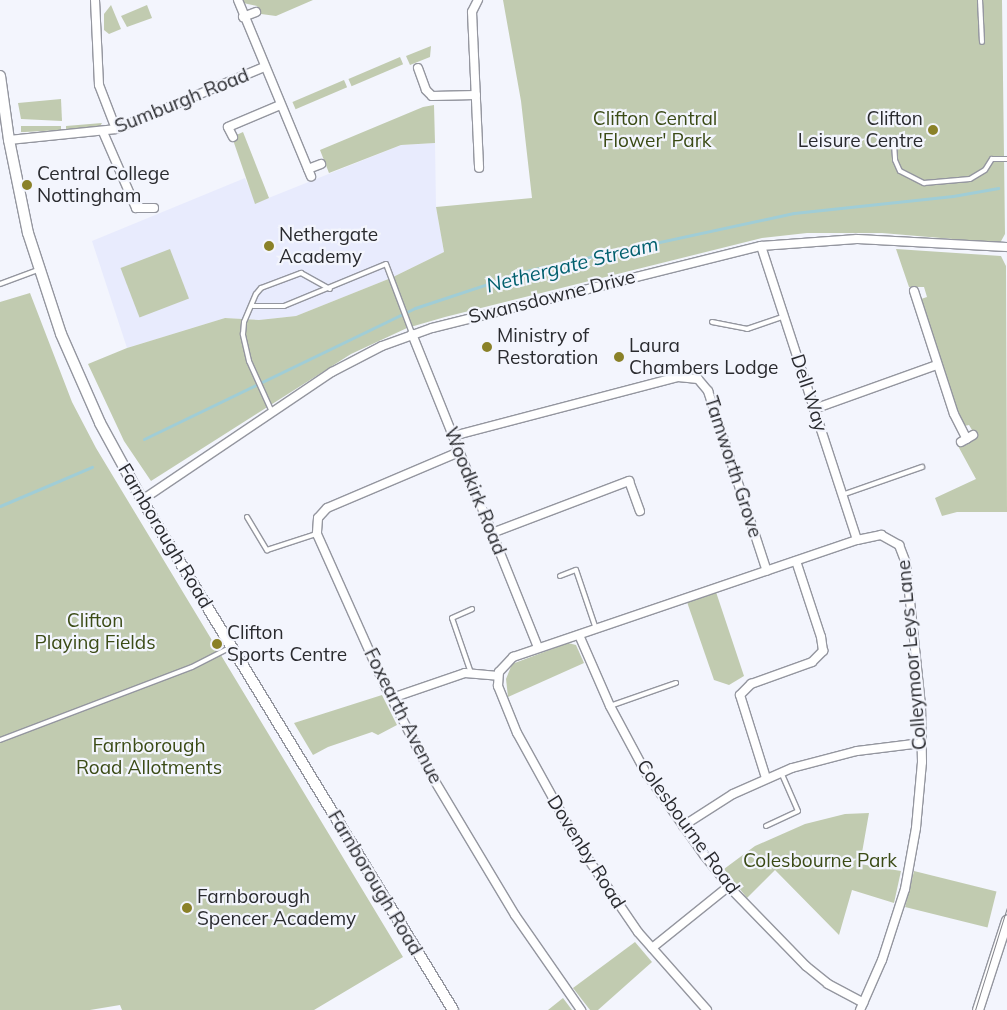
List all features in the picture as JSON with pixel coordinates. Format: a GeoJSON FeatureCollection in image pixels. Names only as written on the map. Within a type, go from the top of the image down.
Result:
{"type":"FeatureCollection","features":[{"type":"Feature","properties":{"kind":"street"},"geometry":{"type":"LineString","coordinates":[[95,0],[99,86],[116,129]]}},
{"type":"Feature","properties":{"kind":"street"},"geometry":{"type":"LineString","coordinates":[[238,0],[243,17],[309,172],[320,164]]}},
{"type":"Feature","properties":{"kind":"street"},"geometry":{"type":"LineString","coordinates":[[478,0],[472,12],[479,165],[489,161]]}},
{"type":"Feature","properties":{"kind":"street"},"geometry":{"type":"LineString","coordinates":[[243,17],[256,12]]}},
{"type":"Feature","properties":{"kind":"street","name":"Sumburgh Road"},"geometry":{"type":"LineString","coordinates":[[9,140],[104,132],[116,129],[264,67]]}},
{"type":"Feature","properties":{"kind":"street"},"geometry":{"type":"LineString","coordinates":[[418,68],[426,90],[432,96],[476,95]]}},
{"type":"Feature","properties":{"kind":"street","name":"Farnborough Road"},"geometry":{"type":"LineString","coordinates":[[0,76],[9,140],[40,269],[60,334],[84,389],[142,500],[452,1010]]}},
{"type":"Feature","properties":{"kind":"street"},"geometry":{"type":"LineString","coordinates":[[233,138],[228,127],[280,105]]}},
{"type":"Feature","properties":{"kind":"street"},"geometry":{"type":"LineString","coordinates":[[104,132],[136,208],[154,208]]}},
{"type":"Feature","properties":{"kind":"street","name":"Swansdowne Drive"},"geometry":{"type":"LineString","coordinates":[[142,500],[348,362],[412,334],[761,246],[857,239],[1007,247]]}},
{"type":"Feature","properties":{"kind":"street","name":"Dell Way"},"geometry":{"type":"LineString","coordinates":[[761,246],[857,540]]}},
{"type":"Feature","properties":{"kind":"street"},"geometry":{"type":"LineString","coordinates":[[925,292],[915,293],[954,414],[967,438]]}},
{"type":"Feature","properties":{"kind":"street","name":"Woodkirk Road"},"geometry":{"type":"LineString","coordinates":[[412,334],[538,648]]}},
{"type":"Feature","properties":{"kind":"street"},"geometry":{"type":"LineString","coordinates":[[814,408],[937,365]]}},
{"type":"Feature","properties":{"kind":"street","name":"Tamworth Grove"},"geometry":{"type":"LineString","coordinates":[[453,436],[678,377],[698,379],[708,391],[767,571]]}},
{"type":"Feature","properties":{"kind":"street"},"geometry":{"type":"LineString","coordinates":[[317,534],[318,518],[327,508],[460,452]]}},
{"type":"Feature","properties":{"kind":"street"},"geometry":{"type":"LineString","coordinates":[[492,533],[630,481],[640,511]]}},
{"type":"Feature","properties":{"kind":"street","name":"Foxearth Avenue"},"geometry":{"type":"LineString","coordinates":[[317,534],[392,698],[472,847],[535,947],[581,1010]]}},
{"type":"Feature","properties":{"kind":"street","name":"Colleymoor Leys Lane"},"geometry":{"type":"LineString","coordinates":[[498,676],[509,659],[538,648],[857,540],[876,535],[886,536],[894,540],[903,552],[918,672],[922,743],[919,803],[907,880],[886,951],[862,1007]]}},
{"type":"Feature","properties":{"kind":"street"},"geometry":{"type":"LineString","coordinates":[[766,778],[740,695],[751,684],[812,662],[822,651],[822,636],[796,561]]}},
{"type":"Feature","properties":{"kind":"street","name":"Colesbourne Road"},"geometry":{"type":"LineString","coordinates":[[579,635],[610,706],[646,773],[683,826],[729,886],[818,976],[862,1007]]}},
{"type":"Feature","properties":{"kind":"street"},"geometry":{"type":"LineString","coordinates":[[392,698],[471,673],[498,676]]}},
{"type":"Feature","properties":{"kind":"street","name":"Dovenby Road"},"geometry":{"type":"LineString","coordinates":[[498,676],[500,693],[517,733],[560,814],[604,885],[652,948],[707,1010]]}},
{"type":"Feature","properties":{"kind":"street"},"geometry":{"type":"LineString","coordinates":[[683,826],[716,804],[781,772],[848,752],[922,743]]}},
{"type":"Feature","properties":{"kind":"street"},"geometry":{"type":"LineString","coordinates":[[652,948],[729,886]]}},
{"type":"Feature","properties":{"kind":"street"},"geometry":{"type":"LineString","coordinates":[[978,1010],[1007,921]]}},
{"type":"Feature","properties":{"kind":"lane"},"geometry":{"type":"LineString","coordinates":[[980,0],[982,42]]}},
{"type":"Feature","properties":{"kind":"lane"},"geometry":{"type":"LineString","coordinates":[[894,144],[895,160],[900,171],[924,183],[970,179],[985,170],[992,159],[1007,159]]}},
{"type":"Feature","properties":{"kind":"lane"},"geometry":{"type":"LineString","coordinates":[[253,306],[284,306],[330,289],[386,264],[412,334]]}},
{"type":"Feature","properties":{"kind":"lane"},"geometry":{"type":"LineString","coordinates":[[0,284],[40,269]]}},
{"type":"Feature","properties":{"kind":"lane"},"geometry":{"type":"LineString","coordinates":[[272,412],[255,376],[243,334],[244,322],[253,306],[256,294],[261,288],[302,273],[330,289]]}},
{"type":"Feature","properties":{"kind":"lane"},"geometry":{"type":"LineString","coordinates":[[712,322],[747,329],[784,316]]}},
{"type":"Feature","properties":{"kind":"lane"},"geometry":{"type":"LineString","coordinates":[[842,495],[922,467]]}},
{"type":"Feature","properties":{"kind":"lane"},"geometry":{"type":"LineString","coordinates":[[247,517],[267,550],[317,534]]}},
{"type":"Feature","properties":{"kind":"lane"},"geometry":{"type":"LineString","coordinates":[[560,576],[576,570],[596,629]]}},
{"type":"Feature","properties":{"kind":"lane"},"geometry":{"type":"LineString","coordinates":[[471,673],[452,618],[472,609]]}},
{"type":"Feature","properties":{"kind":"lane"},"geometry":{"type":"LineString","coordinates":[[0,740],[192,667],[231,647]]}},
{"type":"Feature","properties":{"kind":"lane"},"geometry":{"type":"LineString","coordinates":[[610,706],[676,683]]}},
{"type":"Feature","properties":{"kind":"lane"},"geometry":{"type":"LineString","coordinates":[[766,826],[798,811],[781,772]]}},
{"type":"Feature","properties":{"kind":"shaded area","name":"Nethergate Academy"},"geometry":{"type":"Polygon","coordinates":[[[435,143],[436,207],[444,252],[391,278],[296,316],[259,320],[225,318],[127,348],[92,241],[245,178],[256,203],[401,145],[435,143]]]}},
{"type":"Feature","properties":{"kind":"green space"},"geometry":{"type":"Polygon","coordinates":[[[243,0],[313,0],[276,16],[261,14],[257,6],[243,3],[243,0]]]}},
{"type":"Feature","properties":{"kind":"green space","name":"Clifton Central 'Flower' Park"},"geometry":{"type":"Polygon","coordinates":[[[503,0],[1002,0],[1005,234],[1000,243],[882,233],[807,233],[762,238],[445,317],[407,328],[351,354],[151,481],[124,441],[88,364],[127,348],[225,318],[259,320],[296,316],[391,278],[444,252],[436,207],[532,198],[521,101],[503,0]]]}},
{"type":"Feature","properties":{"kind":"green space"},"geometry":{"type":"Polygon","coordinates":[[[111,5],[121,29],[109,34],[104,30],[104,14],[111,5]]]}},
{"type":"Feature","properties":{"kind":"green space"},"geometry":{"type":"Polygon","coordinates":[[[147,5],[152,18],[127,27],[121,16],[147,5]]]}},
{"type":"Feature","properties":{"kind":"green space"},"geometry":{"type":"Polygon","coordinates":[[[431,46],[430,57],[410,65],[406,56],[431,46]]]}},
{"type":"Feature","properties":{"kind":"green space"},"geometry":{"type":"Polygon","coordinates":[[[400,57],[403,64],[352,86],[348,79],[400,57]]]}},
{"type":"Feature","properties":{"kind":"green space"},"geometry":{"type":"Polygon","coordinates":[[[344,80],[347,87],[296,109],[292,102],[344,80]]]}},
{"type":"Feature","properties":{"kind":"green space"},"geometry":{"type":"Polygon","coordinates":[[[61,99],[62,121],[21,119],[18,103],[61,99]]]}},
{"type":"Feature","properties":{"kind":"green space"},"geometry":{"type":"Polygon","coordinates":[[[434,105],[435,143],[401,145],[329,173],[320,150],[423,107],[434,105]]]}},
{"type":"Feature","properties":{"kind":"green space"},"geometry":{"type":"Polygon","coordinates":[[[102,123],[99,128],[66,130],[66,126],[102,123]]]}},
{"type":"Feature","properties":{"kind":"green space"},"geometry":{"type":"Polygon","coordinates":[[[21,126],[61,126],[61,130],[21,132],[21,126]]]}},
{"type":"Feature","properties":{"kind":"green space"},"geometry":{"type":"Polygon","coordinates":[[[243,132],[269,198],[255,204],[232,137],[243,132]]]}},
{"type":"Feature","properties":{"kind":"green space"},"geometry":{"type":"Polygon","coordinates":[[[170,249],[189,298],[140,317],[121,268],[170,249]]]}},
{"type":"Feature","properties":{"kind":"green space"},"geometry":{"type":"Polygon","coordinates":[[[896,249],[1001,256],[1006,266],[1007,512],[957,512],[942,516],[935,498],[976,479],[958,446],[975,435],[969,425],[964,426],[952,398],[921,299],[927,297],[924,287],[909,287],[896,249]]]}},
{"type":"Feature","properties":{"kind":"green space"},"geometry":{"type":"Polygon","coordinates":[[[30,293],[72,402],[96,448],[403,957],[314,1010],[122,1010],[120,1005],[90,1010],[0,1010],[0,302],[30,293]]]}},
{"type":"Feature","properties":{"kind":"green space"},"geometry":{"type":"Polygon","coordinates":[[[716,592],[744,676],[729,685],[714,680],[687,602],[716,592]]]}},
{"type":"Feature","properties":{"kind":"green space"},"geometry":{"type":"Polygon","coordinates":[[[568,643],[576,645],[584,663],[508,697],[506,679],[512,664],[568,643]]]}},
{"type":"Feature","properties":{"kind":"green space"},"geometry":{"type":"Polygon","coordinates":[[[382,695],[397,725],[378,735],[372,732],[328,747],[313,755],[294,723],[382,695]]]}},
{"type":"Feature","properties":{"kind":"green space","name":"Colesbourne Park"},"geometry":{"type":"Polygon","coordinates":[[[869,813],[860,864],[901,871],[894,903],[852,890],[839,935],[775,870],[747,898],[724,869],[755,846],[805,824],[845,814],[869,813]]]}},
{"type":"Feature","properties":{"kind":"green space"},"geometry":{"type":"Polygon","coordinates":[[[914,871],[996,892],[988,927],[905,907],[914,871]]]}},
{"type":"Feature","properties":{"kind":"green space"},"geometry":{"type":"Polygon","coordinates":[[[635,942],[652,962],[598,1010],[590,1010],[573,988],[635,942]]]}},
{"type":"Feature","properties":{"kind":"green space"},"geometry":{"type":"Polygon","coordinates":[[[563,998],[572,1010],[548,1010],[563,998]]]}},
{"type":"Feature","properties":{"kind":"waterway","name":"Nethergate Stream"},"geometry":{"type":"LineString","coordinates":[[144,439],[415,308],[530,270],[794,213],[953,196],[998,188]]}},
{"type":"Feature","properties":{"kind":"waterway","name":"Nethergate Stream"},"geometry":{"type":"LineString","coordinates":[[0,506],[92,467]]}},
{"type":"Feature","properties":{"kind":"tram line"},"geometry":{"type":"LineString","coordinates":[[975,1010],[1007,907]]}},
{"type":"Feature","properties":{"kind":"place","name":"Clifton Leisure Centre"},"geometry":{"type":"Point","coordinates":[933,130]}},
{"type":"Feature","properties":{"kind":"place","name":"Central College Nottingham"},"geometry":{"type":"Point","coordinates":[27,185]}},
{"type":"Feature","properties":{"kind":"place","name":"Nethergate Academy"},"geometry":{"type":"Point","coordinates":[269,246]}},
{"type":"Feature","properties":{"kind":"place","name":"Ministry of Restoration"},"geometry":{"type":"Point","coordinates":[487,347]}},
{"type":"Feature","properties":{"kind":"place","name":"Laura Chambers Lodge"},"geometry":{"type":"Point","coordinates":[619,357]}},
{"type":"Feature","properties":{"kind":"place","name":"Clifton Sports Centre"},"geometry":{"type":"Point","coordinates":[217,644]}},
{"type":"Feature","properties":{"kind":"place","name":"Farnborough Spencer Academy"},"geometry":{"type":"Point","coordinates":[187,908]}},
{"type":"Feature","properties":{"kind":"park label","name":"Clifton Playing Fields"},"geometry":{"type":"Point","coordinates":[95,632]}},
{"type":"Feature","properties":{"kind":"park label","name":"Farnborough Road Allotments"},"geometry":{"type":"Point","coordinates":[149,757]}}]}
